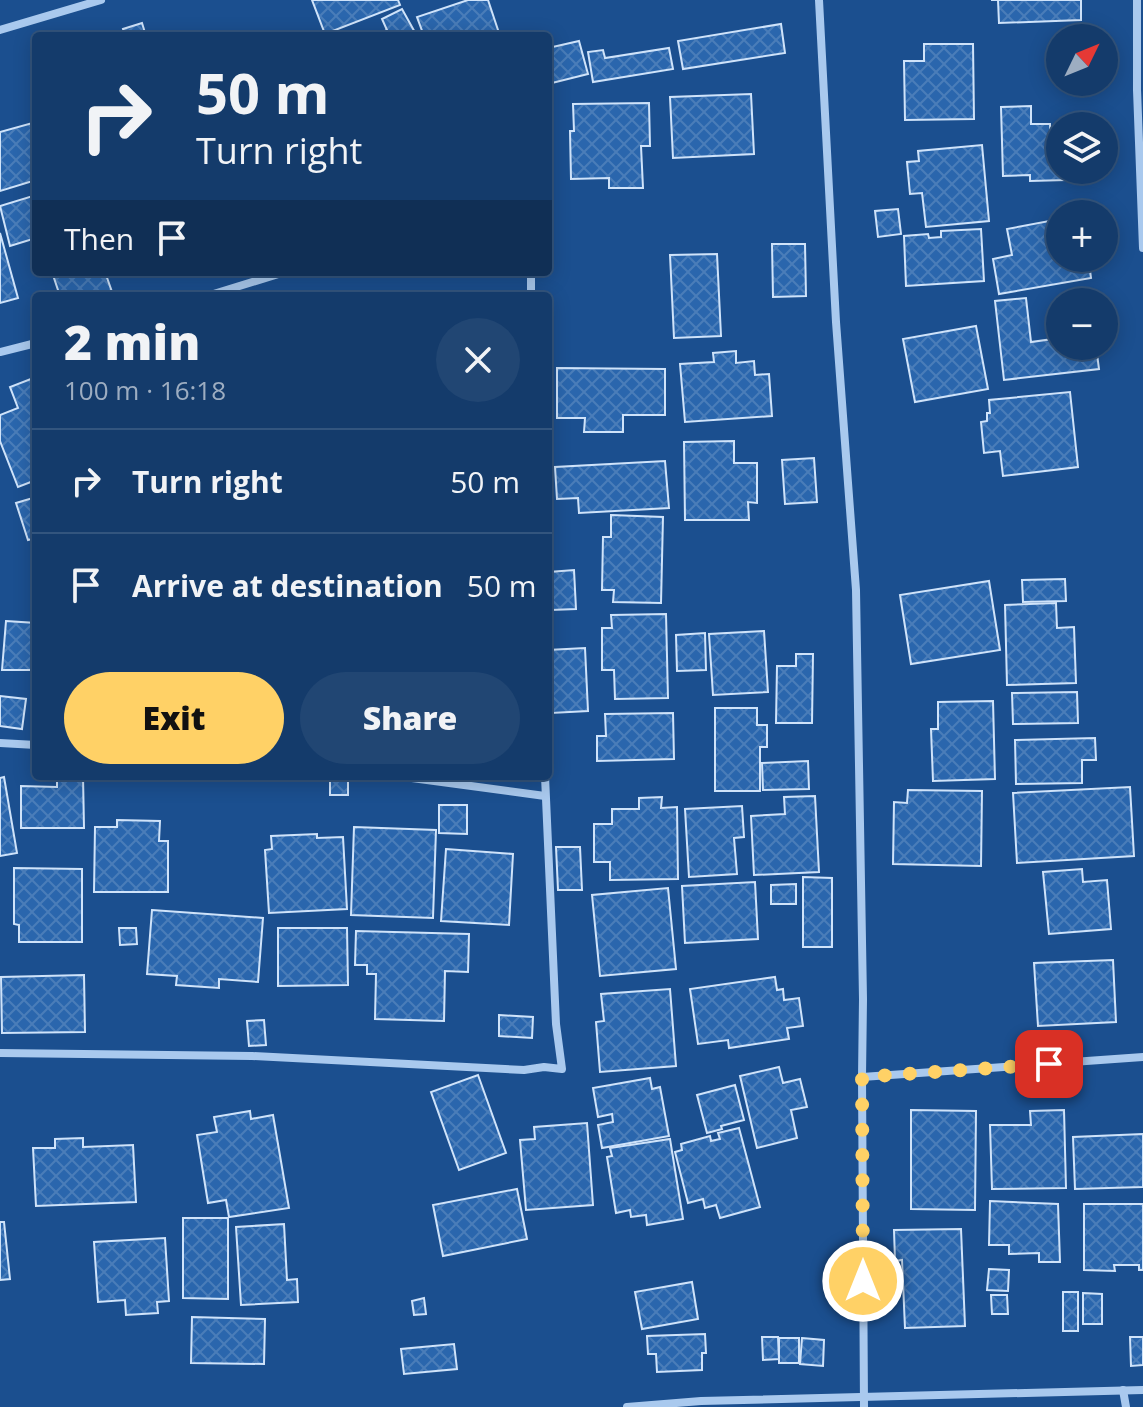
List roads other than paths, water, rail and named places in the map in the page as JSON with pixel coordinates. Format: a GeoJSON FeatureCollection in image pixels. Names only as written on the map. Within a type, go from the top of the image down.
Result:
{"type":"FeatureCollection","features":[{"type":"Feature","properties":{"kind":"street"},"geometry":{"type":"LineString","coordinates":[[0,30],[101,0]]}},
{"type":"Feature","properties":{"kind":"street"},"geometry":{"type":"LineString","coordinates":[[819,0],[836,322],[856,590],[863,999],[864,1402]]}},
{"type":"Feature","properties":{"kind":"street"},"geometry":{"type":"LineString","coordinates":[[1137,0],[1143,248]]}},
{"type":"Feature","properties":{"kind":"street"},"geometry":{"type":"LineString","coordinates":[[220,292],[272,276]]}},
{"type":"Feature","properties":{"kind":"street"},"geometry":{"type":"LineString","coordinates":[[0,352],[32,344]]}},
{"type":"Feature","properties":{"kind":"street"},"geometry":{"type":"LineString","coordinates":[[0,743],[32,745]]}},
{"type":"Feature","properties":{"kind":"street"},"geometry":{"type":"LineString","coordinates":[[427,780],[545,796]]}},
{"type":"Feature","properties":{"kind":"street"},"geometry":{"type":"LineString","coordinates":[[0,1053],[252,1056],[524,1070],[544,1067],[562,1069],[556,1024],[545,780]]}},
{"type":"Feature","properties":{"kind":"street"},"geometry":{"type":"LineString","coordinates":[[862,1077],[1143,1057]]}},
{"type":"Feature","properties":{"kind":"street"},"geometry":{"type":"LineString","coordinates":[[1123,1390],[1126,1407]]}},
{"type":"Feature","properties":{"kind":"street"},"geometry":{"type":"LineString","coordinates":[[627,1407],[701,1401],[864,1402],[1143,1390]]}}]}
